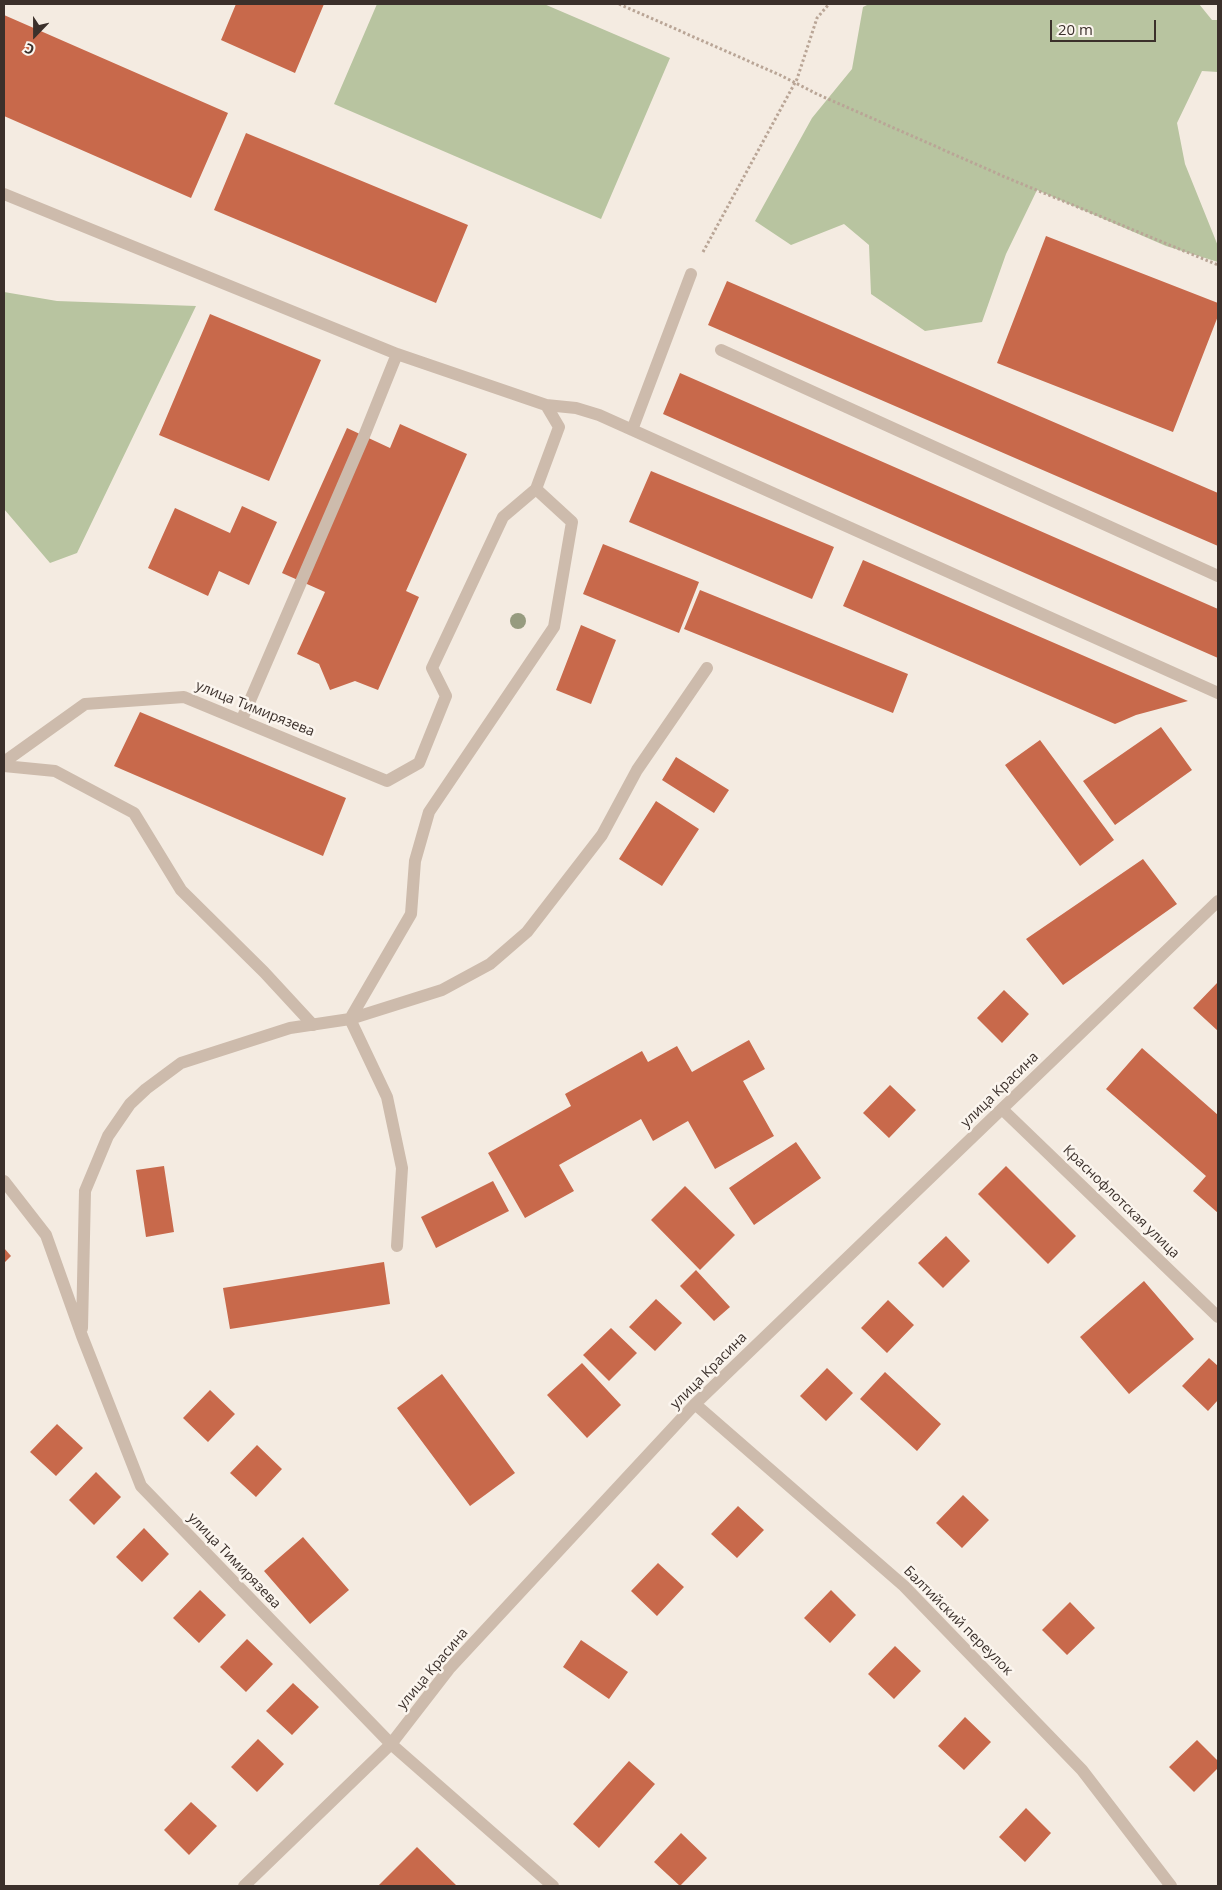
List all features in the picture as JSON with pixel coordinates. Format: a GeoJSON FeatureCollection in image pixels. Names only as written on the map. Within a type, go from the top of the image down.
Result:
{"type":"FeatureCollection","features":[{"type":"Feature","properties":{"kind":"street"},"geometry":{"type":"LineString","coordinates":[[4,194],[398,354],[546,405],[584,410],[599,415],[1218,693]]}},
{"type":"Feature","properties":{"kind":"street"},"geometry":{"type":"LineString","coordinates":[[632,430],[691,274]]}},
{"type":"Feature","properties":{"kind":"street"},"geometry":{"type":"LineString","coordinates":[[721,350],[1218,576]]}},
{"type":"Feature","properties":{"kind":"street"},"geometry":{"type":"LineString","coordinates":[[242,719],[398,354]]}},
{"type":"Feature","properties":{"kind":"street"},"geometry":{"type":"LineString","coordinates":[[350,1019],[411,914],[415,861],[429,812],[554,627],[572,522],[536,489],[558,427],[546,405]]}},
{"type":"Feature","properties":{"kind":"street","name":"улица Тимирязева"},"geometry":{"type":"LineString","coordinates":[[4,762],[85,704],[184,696],[387,781],[419,763],[446,696],[432,668],[503,517],[536,489]]}},
{"type":"Feature","properties":{"kind":"street"},"geometry":{"type":"LineString","coordinates":[[82,1336],[84,1191],[108,1136],[130,1104],[181,1063],[290,1028],[350,1019],[442,990],[490,964],[527,932],[602,835],[637,770],[706,668]]}},
{"type":"Feature","properties":{"kind":"street"},"geometry":{"type":"LineString","coordinates":[[4,766],[55,771],[134,813],[181,890],[264,972],[312,1025]]}},
{"type":"Feature","properties":{"kind":"street","name":"улица Красина"},"geometry":{"type":"LineString","coordinates":[[244,1886],[391,1744],[450,1669],[695,1404],[1218,901]]}},
{"type":"Feature","properties":{"kind":"street"},"geometry":{"type":"LineString","coordinates":[[350,1019],[387,1097],[402,1168],[397,1246]]}},
{"type":"Feature","properties":{"kind":"street","name":"Краснофлотская улица"},"geometry":{"type":"LineString","coordinates":[[1002,1109],[1218,1317]]}},
{"type":"Feature","properties":{"kind":"street","name":"улица Тимирязева"},"geometry":{"type":"LineString","coordinates":[[4,1181],[46,1235],[82,1336],[141,1486],[391,1744],[553,1886]]}},
{"type":"Feature","properties":{"kind":"street","name":"Балтийский переулок"},"geometry":{"type":"LineString","coordinates":[[695,1404],[904,1586],[1082,1770],[1171,1886]]}},
{"type":"Feature","properties":{"kind":"path"},"geometry":{"type":"LineString","coordinates":[[619,4],[996,173],[1218,265]]}},
{"type":"Feature","properties":{"kind":"path"},"geometry":{"type":"LineString","coordinates":[[691,274],[796,83],[817,18],[829,4]]}},
{"type":"Feature","properties":{"kind":"green space"},"geometry":{"type":"Polygon","coordinates":[[[377,4],[544,4],[670,58],[601,219],[334,104],[377,4]]]}},
{"type":"Feature","properties":{"kind":"green space"},"geometry":{"type":"Polygon","coordinates":[[[869,4],[1199,4],[1212,20],[1218,20],[1218,72],[1202,71],[1177,123],[1185,164],[1218,246],[1218,262],[1166,246],[1037,190],[1006,254],[982,322],[925,331],[871,294],[869,245],[844,224],[791,245],[755,221],[812,118],[852,69],[863,7],[869,4]]]}},
{"type":"Feature","properties":{"kind":"green space"},"geometry":{"type":"Polygon","coordinates":[[[4,292],[57,301],[196,306],[77,553],[50,563],[4,509],[4,292]]]}},
{"type":"Feature","properties":{"kind":"building"},"geometry":{"type":"Polygon","coordinates":[[[236,4],[324,4],[295,73],[221,40],[236,4]]]}},
{"type":"Feature","properties":{"kind":"building"},"geometry":{"type":"Polygon","coordinates":[[[4,15],[228,113],[191,198],[4,116],[4,15]]]}},
{"type":"Feature","properties":{"kind":"building"},"geometry":{"type":"Polygon","coordinates":[[[246,133],[468,225],[436,303],[214,210],[246,133]]]}},
{"type":"Feature","properties":{"kind":"building"},"geometry":{"type":"Polygon","coordinates":[[[1046,236],[1218,303],[1218,316],[1173,432],[997,363],[1046,236]]]}},
{"type":"Feature","properties":{"kind":"building"},"geometry":{"type":"Polygon","coordinates":[[[727,281],[1218,493],[1218,546],[708,325],[727,281]]]}},
{"type":"Feature","properties":{"kind":"building"},"geometry":{"type":"Polygon","coordinates":[[[210,314],[321,360],[269,481],[159,435],[210,314]]]}},
{"type":"Feature","properties":{"kind":"building"},"geometry":{"type":"Polygon","coordinates":[[[680,373],[1218,609],[1218,658],[663,414],[680,373]]]}},
{"type":"Feature","properties":{"kind":"building"},"geometry":{"type":"Polygon","coordinates":[[[400,424],[467,454],[406,591],[419,597],[378,690],[355,681],[330,690],[319,664],[297,654],[325,592],[282,573],[347,428],[390,448],[400,424]]]}},
{"type":"Feature","properties":{"kind":"building"},"geometry":{"type":"Polygon","coordinates":[[[651,471],[834,547],[812,599],[629,522],[651,471]]]}},
{"type":"Feature","properties":{"kind":"building"},"geometry":{"type":"Polygon","coordinates":[[[242,506],[277,522],[249,585],[219,571],[208,596],[148,568],[175,508],[230,533],[242,506]]]}},
{"type":"Feature","properties":{"kind":"building"},"geometry":{"type":"Polygon","coordinates":[[[603,544],[699,582],[679,633],[583,594],[603,544]]]}},
{"type":"Feature","properties":{"kind":"building"},"geometry":{"type":"Polygon","coordinates":[[[863,560],[1188,701],[1136,715],[1115,724],[843,606],[863,560]]]}},
{"type":"Feature","properties":{"kind":"building"},"geometry":{"type":"Polygon","coordinates":[[[700,590],[908,674],[893,713],[684,629],[700,590]]]}},
{"type":"Feature","properties":{"kind":"building"},"geometry":{"type":"Polygon","coordinates":[[[581,625],[616,640],[591,704],[556,690],[581,625]]]}},
{"type":"Feature","properties":{"kind":"building"},"geometry":{"type":"Polygon","coordinates":[[[140,712],[346,798],[323,856],[114,766],[140,712]]]}},
{"type":"Feature","properties":{"kind":"building"},"geometry":{"type":"Polygon","coordinates":[[[1161,727],[1192,770],[1115,825],[1083,781],[1161,727]]]}},
{"type":"Feature","properties":{"kind":"building"},"geometry":{"type":"Polygon","coordinates":[[[1040,740],[1114,840],[1080,866],[1005,765],[1040,740]]]}},
{"type":"Feature","properties":{"kind":"building"},"geometry":{"type":"Polygon","coordinates":[[[676,757],[729,790],[714,813],[662,780],[676,757]]]}},
{"type":"Feature","properties":{"kind":"building"},"geometry":{"type":"Polygon","coordinates":[[[656,801],[699,829],[662,886],[619,859],[656,801]]]}},
{"type":"Feature","properties":{"kind":"building"},"geometry":{"type":"Polygon","coordinates":[[[1143,859],[1177,904],[1063,985],[1026,939],[1143,859]]]}},
{"type":"Feature","properties":{"kind":"building"},"geometry":{"type":"Polygon","coordinates":[[[1218,982],[1218,1031],[1193,1008],[1218,982]]]}},
{"type":"Feature","properties":{"kind":"building"},"geometry":{"type":"Polygon","coordinates":[[[1004,990],[1029,1014],[1002,1043],[977,1018],[1004,990]]]}},
{"type":"Feature","properties":{"kind":"building"},"geometry":{"type":"Polygon","coordinates":[[[749,1040],[765,1069],[743,1081],[774,1136],[715,1169],[688,1121],[653,1141],[641,1119],[559,1165],[574,1191],[525,1218],[488,1153],[571,1106],[565,1094],[642,1051],[648,1062],[677,1046],[692,1072],[749,1040]]]}},
{"type":"Feature","properties":{"kind":"building"},"geometry":{"type":"Polygon","coordinates":[[[1142,1048],[1218,1115],[1218,1213],[1193,1191],[1206,1176],[1106,1089],[1142,1048]]]}},
{"type":"Feature","properties":{"kind":"building"},"geometry":{"type":"Polygon","coordinates":[[[890,1085],[916,1110],[889,1138],[863,1113],[890,1085]]]}},
{"type":"Feature","properties":{"kind":"building"},"geometry":{"type":"Polygon","coordinates":[[[796,1142],[821,1178],[754,1225],[729,1188],[796,1142]]]}},
{"type":"Feature","properties":{"kind":"building"},"geometry":{"type":"Polygon","coordinates":[[[164,1166],[174,1232],[146,1237],[136,1170],[164,1166]]]}},
{"type":"Feature","properties":{"kind":"building"},"geometry":{"type":"Polygon","coordinates":[[[1006,1166],[1076,1236],[1048,1264],[978,1194],[1006,1166]]]}},
{"type":"Feature","properties":{"kind":"building"},"geometry":{"type":"Polygon","coordinates":[[[493,1181],[509,1211],[436,1248],[421,1217],[493,1181]]]}},
{"type":"Feature","properties":{"kind":"building"},"geometry":{"type":"Polygon","coordinates":[[[685,1186],[735,1235],[700,1270],[651,1220],[685,1186]]]}},
{"type":"Feature","properties":{"kind":"building"},"geometry":{"type":"Polygon","coordinates":[[[946,1236],[970,1261],[943,1288],[918,1263],[946,1236]]]}},
{"type":"Feature","properties":{"kind":"building"},"geometry":{"type":"Polygon","coordinates":[[[4,1248],[11,1256],[4,1263],[4,1248]]]}},
{"type":"Feature","properties":{"kind":"building"},"geometry":{"type":"Polygon","coordinates":[[[384,1262],[390,1304],[230,1329],[223,1288],[384,1262]]]}},
{"type":"Feature","properties":{"kind":"building"},"geometry":{"type":"Polygon","coordinates":[[[696,1270],[730,1307],[714,1321],[680,1286],[696,1270]]]}},
{"type":"Feature","properties":{"kind":"building"},"geometry":{"type":"Polygon","coordinates":[[[1144,1281],[1194,1339],[1129,1394],[1080,1337],[1144,1281]]]}},
{"type":"Feature","properties":{"kind":"building"},"geometry":{"type":"Polygon","coordinates":[[[656,1299],[682,1323],[655,1351],[629,1327],[656,1299]]]}},
{"type":"Feature","properties":{"kind":"building"},"geometry":{"type":"Polygon","coordinates":[[[888,1300],[914,1325],[887,1353],[861,1328],[888,1300]]]}},
{"type":"Feature","properties":{"kind":"building"},"geometry":{"type":"Polygon","coordinates":[[[611,1328],[637,1353],[609,1381],[583,1355],[611,1328]]]}},
{"type":"Feature","properties":{"kind":"building"},"geometry":{"type":"Polygon","coordinates":[[[1209,1358],[1218,1366],[1218,1400],[1208,1411],[1182,1386],[1209,1358]]]}},
{"type":"Feature","properties":{"kind":"building"},"geometry":{"type":"Polygon","coordinates":[[[582,1363],[621,1405],[587,1438],[547,1395],[582,1363]]]}},
{"type":"Feature","properties":{"kind":"building"},"geometry":{"type":"Polygon","coordinates":[[[827,1368],[853,1393],[826,1421],[800,1396],[827,1368]]]}},
{"type":"Feature","properties":{"kind":"building"},"geometry":{"type":"Polygon","coordinates":[[[885,1372],[941,1424],[917,1451],[860,1399],[885,1372]]]}},
{"type":"Feature","properties":{"kind":"building"},"geometry":{"type":"Polygon","coordinates":[[[442,1374],[515,1473],[470,1506],[397,1408],[442,1374]]]}},
{"type":"Feature","properties":{"kind":"building"},"geometry":{"type":"Polygon","coordinates":[[[210,1390],[235,1414],[208,1442],[183,1418],[210,1390]]]}},
{"type":"Feature","properties":{"kind":"building"},"geometry":{"type":"Polygon","coordinates":[[[57,1424],[83,1448],[56,1476],[30,1452],[57,1424]]]}},
{"type":"Feature","properties":{"kind":"building"},"geometry":{"type":"Polygon","coordinates":[[[257,1445],[282,1469],[256,1497],[230,1473],[257,1445]]]}},
{"type":"Feature","properties":{"kind":"building"},"geometry":{"type":"Polygon","coordinates":[[[96,1472],[121,1497],[94,1525],[69,1500],[96,1472]]]}},
{"type":"Feature","properties":{"kind":"building"},"geometry":{"type":"Polygon","coordinates":[[[963,1495],[989,1520],[962,1548],[936,1523],[963,1495]]]}},
{"type":"Feature","properties":{"kind":"building"},"geometry":{"type":"Polygon","coordinates":[[[738,1506],[764,1530],[737,1558],[711,1534],[738,1506]]]}},
{"type":"Feature","properties":{"kind":"building"},"geometry":{"type":"Polygon","coordinates":[[[144,1528],[169,1554],[142,1582],[116,1557],[144,1528]]]}},
{"type":"Feature","properties":{"kind":"building"},"geometry":{"type":"Polygon","coordinates":[[[303,1537],[349,1590],[310,1624],[264,1571],[303,1537]]]}},
{"type":"Feature","properties":{"kind":"building"},"geometry":{"type":"Polygon","coordinates":[[[658,1563],[684,1587],[657,1616],[631,1591],[658,1563]]]}},
{"type":"Feature","properties":{"kind":"building"},"geometry":{"type":"Polygon","coordinates":[[[200,1590],[226,1615],[199,1643],[173,1618],[200,1590]]]}},
{"type":"Feature","properties":{"kind":"building"},"geometry":{"type":"Polygon","coordinates":[[[831,1590],[856,1615],[830,1643],[804,1618],[831,1590]]]}},
{"type":"Feature","properties":{"kind":"building"},"geometry":{"type":"Polygon","coordinates":[[[1070,1602],[1095,1628],[1067,1655],[1042,1630],[1070,1602]]]}},
{"type":"Feature","properties":{"kind":"building"},"geometry":{"type":"Polygon","coordinates":[[[247,1639],[273,1664],[246,1692],[220,1667],[247,1639]]]}},
{"type":"Feature","properties":{"kind":"building"},"geometry":{"type":"Polygon","coordinates":[[[581,1640],[628,1672],[609,1699],[563,1667],[581,1640]]]}},
{"type":"Feature","properties":{"kind":"building"},"geometry":{"type":"Polygon","coordinates":[[[895,1646],[921,1671],[894,1699],[868,1674],[895,1646]]]}},
{"type":"Feature","properties":{"kind":"building"},"geometry":{"type":"Polygon","coordinates":[[[293,1683],[319,1707],[292,1735],[266,1711],[293,1683]]]}},
{"type":"Feature","properties":{"kind":"building"},"geometry":{"type":"Polygon","coordinates":[[[965,1717],[991,1742],[964,1770],[938,1746],[965,1717]]]}},
{"type":"Feature","properties":{"kind":"building"},"geometry":{"type":"Polygon","coordinates":[[[258,1739],[284,1764],[257,1792],[231,1767],[258,1739]]]}},
{"type":"Feature","properties":{"kind":"building"},"geometry":{"type":"Polygon","coordinates":[[[1197,1740],[1218,1761],[1218,1768],[1194,1792],[1169,1767],[1197,1740]]]}},
{"type":"Feature","properties":{"kind":"building"},"geometry":{"type":"Polygon","coordinates":[[[629,1761],[655,1784],[599,1848],[573,1824],[629,1761]]]}},
{"type":"Feature","properties":{"kind":"building"},"geometry":{"type":"Polygon","coordinates":[[[191,1802],[217,1826],[189,1855],[164,1830],[191,1802]]]}},
{"type":"Feature","properties":{"kind":"building"},"geometry":{"type":"Polygon","coordinates":[[[1026,1808],[1051,1833],[1025,1862],[999,1837],[1026,1808]]]}},
{"type":"Feature","properties":{"kind":"building"},"geometry":{"type":"Polygon","coordinates":[[[681,1833],[707,1858],[680,1886],[654,1862],[681,1833]]]}},
{"type":"Feature","properties":{"kind":"building"},"geometry":{"type":"Polygon","coordinates":[[[417,1847],[457,1886],[378,1886],[417,1847]]]}}]}
